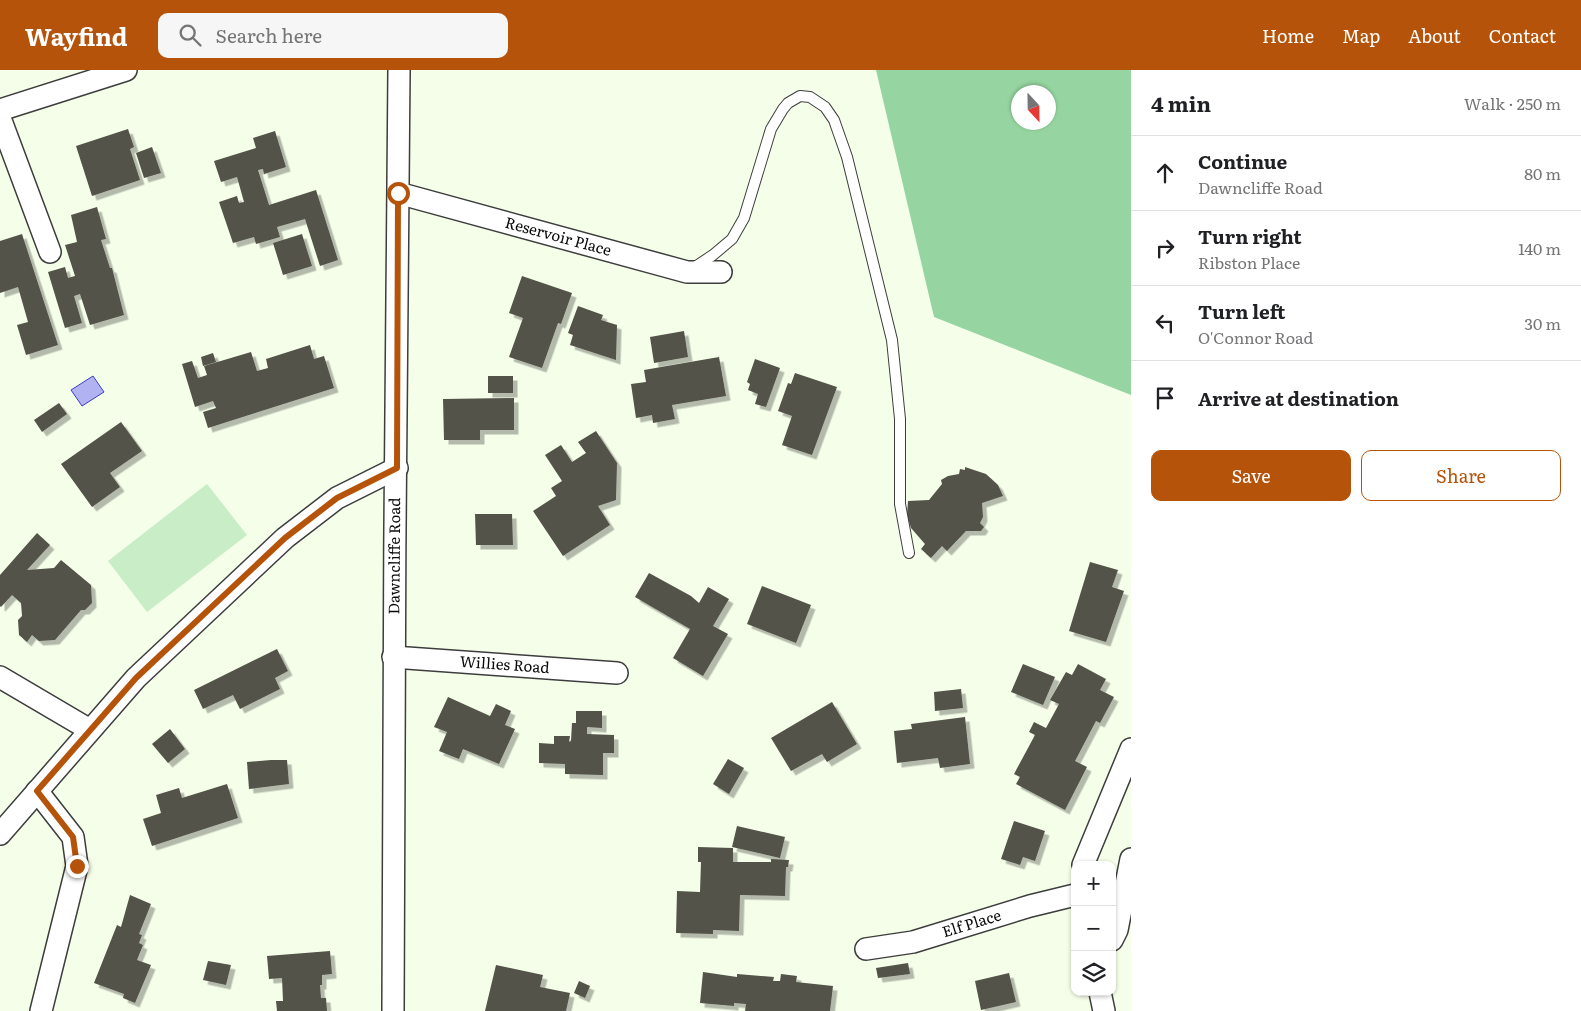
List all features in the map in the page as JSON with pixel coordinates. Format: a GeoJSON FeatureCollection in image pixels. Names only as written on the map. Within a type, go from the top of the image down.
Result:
{"type":"FeatureCollection","features":[{"type":"Feature","properties":{"kind":"street"},"geometry":{"type":"LineString","coordinates":[[0,110],[126,70]]}},
{"type":"Feature","properties":{"kind":"street","name":"Dawncliffe Road"},"geometry":{"type":"LineString","coordinates":[[394,1011],[393,657],[397,468],[399,70]]}},
{"type":"Feature","properties":{"kind":"street"},"geometry":{"type":"LineString","coordinates":[[0,118],[50,252]]}},
{"type":"Feature","properties":{"kind":"street","name":"Reservoir Place"},"geometry":{"type":"LineString","coordinates":[[398,193],[687,272],[721,272]]}},
{"type":"Feature","properties":{"kind":"street"},"geometry":{"type":"LineString","coordinates":[[0,834],[136,678],[285,538],[337,498],[397,468]]}},
{"type":"Feature","properties":{"kind":"street","name":"Willies Road"},"geometry":{"type":"LineString","coordinates":[[393,657],[617,673]]}},
{"type":"Feature","properties":{"kind":"street"},"geometry":{"type":"LineString","coordinates":[[0,677],[90,730]]}},
{"type":"Feature","properties":{"kind":"street"},"geometry":{"type":"LineString","coordinates":[[1085,861],[1131,750]]}},
{"type":"Feature","properties":{"kind":"street"},"geometry":{"type":"LineString","coordinates":[[37,791],[73,837],[77,866],[42,1011]]}},
{"type":"Feature","properties":{"kind":"street"},"geometry":{"type":"LineString","coordinates":[[1116,930],[1131,859]]}},
{"type":"Feature","properties":{"kind":"street","name":"Elf Place"},"geometry":{"type":"LineString","coordinates":[[866,949],[913,942],[1071,895]]}},
{"type":"Feature","properties":{"kind":"street"},"geometry":{"type":"LineString","coordinates":[[1101,996],[1104,1011]]}},
{"type":"Feature","properties":{"kind":"lane"},"geometry":{"type":"LineString","coordinates":[[687,272],[714,255],[732,239],[744,218],[770,129],[788,103],[800,96],[810,97],[825,107],[834,120],[847,157],[892,340],[900,420],[900,504],[909,553]]}},
{"type":"Feature","properties":{"kind":"green space"},"geometry":{"type":"Polygon","coordinates":[[[876,70],[1131,70],[1131,395],[934,317],[876,70]]]}},
{"type":"Feature","properties":{"kind":"green space"},"geometry":{"type":"Polygon","coordinates":[[[207,484],[247,535],[147,612],[108,561],[207,484]]]}},
{"type":"Feature","properties":{"kind":"water"},"geometry":{"type":"Polygon","coordinates":[[[93,376],[104,392],[82,406],[71,390],[93,376]]]}},
{"type":"Feature","properties":{"kind":"building"},"geometry":{"type":"Polygon","coordinates":[[[128,129],[134,147],[130,149],[140,180],[92,196],[76,146],[128,129]]]}},
{"type":"Feature","properties":{"kind":"building"},"geometry":{"type":"Polygon","coordinates":[[[275,131],[286,167],[264,174],[263,169],[258,170],[269,205],[316,190],[338,260],[320,266],[305,219],[277,227],[280,237],[256,244],[254,237],[233,243],[219,202],[237,196],[239,203],[244,202],[237,177],[221,182],[214,161],[256,148],[253,138],[275,131]]]}},
{"type":"Feature","properties":{"kind":"building"},"geometry":{"type":"Polygon","coordinates":[[[152,147],[161,173],[144,178],[136,153],[152,147]]]}},
{"type":"Feature","properties":{"kind":"building"},"geometry":{"type":"Polygon","coordinates":[[[97,207],[106,239],[101,240],[110,268],[112,268],[124,315],[90,325],[80,294],[74,296],[82,323],[65,328],[48,272],[65,267],[68,278],[75,276],[65,245],[77,242],[71,215],[97,207]]]}},
{"type":"Feature","properties":{"kind":"building"},"geometry":{"type":"Polygon","coordinates":[[[22,234],[58,345],[26,355],[17,325],[28,322],[18,287],[0,293],[0,241],[22,234]]]}},
{"type":"Feature","properties":{"kind":"building"},"geometry":{"type":"Polygon","coordinates":[[[302,234],[312,266],[283,275],[273,243],[302,234]]]}},
{"type":"Feature","properties":{"kind":"building"},"geometry":{"type":"Polygon","coordinates":[[[522,276],[572,293],[561,324],[558,323],[542,368],[509,357],[523,318],[509,313],[522,276]]]}},
{"type":"Feature","properties":{"kind":"building"},"geometry":{"type":"Polygon","coordinates":[[[578,306],[603,315],[601,320],[617,325],[616,360],[570,345],[573,335],[568,333],[578,306]]]}},
{"type":"Feature","properties":{"kind":"building"},"geometry":{"type":"Polygon","coordinates":[[[684,331],[688,357],[654,363],[650,337],[684,331]]]}},
{"type":"Feature","properties":{"kind":"building"},"geometry":{"type":"Polygon","coordinates":[[[310,345],[314,359],[324,356],[334,388],[208,428],[203,412],[216,408],[213,401],[195,407],[182,364],[192,361],[198,378],[207,375],[204,366],[251,352],[257,371],[268,368],[266,359],[310,345]]]}},
{"type":"Feature","properties":{"kind":"building"},"geometry":{"type":"Polygon","coordinates":[[[213,353],[216,362],[203,366],[201,357],[213,353]]]}},
{"type":"Feature","properties":{"kind":"building"},"geometry":{"type":"Polygon","coordinates":[[[719,357],[726,396],[672,405],[675,419],[653,423],[652,415],[636,418],[631,384],[646,382],[644,370],[719,357]]]}},
{"type":"Feature","properties":{"kind":"building"},"geometry":{"type":"Polygon","coordinates":[[[755,359],[780,368],[766,407],[755,404],[758,394],[748,390],[750,384],[747,382],[755,359]]]}},
{"type":"Feature","properties":{"kind":"building"},"geometry":{"type":"Polygon","coordinates":[[[795,373],[837,387],[812,455],[782,445],[792,416],[778,411],[788,383],[791,384],[795,373]]]}},
{"type":"Feature","properties":{"kind":"building"},"geometry":{"type":"Polygon","coordinates":[[[488,376],[513,376],[513,393],[488,393],[488,376]]]}},
{"type":"Feature","properties":{"kind":"building"},"geometry":{"type":"Polygon","coordinates":[[[514,398],[514,430],[480,430],[480,440],[444,440],[443,399],[514,398]]]}},
{"type":"Feature","properties":{"kind":"building"},"geometry":{"type":"Polygon","coordinates":[[[59,403],[67,414],[42,432],[34,420],[59,403]]]}},
{"type":"Feature","properties":{"kind":"building"},"geometry":{"type":"Polygon","coordinates":[[[121,422],[142,451],[110,473],[120,487],[92,507],[61,464],[121,422]]]}},
{"type":"Feature","properties":{"kind":"building"},"geometry":{"type":"Polygon","coordinates":[[[596,431],[617,463],[616,500],[598,506],[610,525],[563,556],[533,511],[556,496],[551,488],[562,481],[545,455],[561,445],[572,462],[586,453],[578,442],[596,431]]]}},
{"type":"Feature","properties":{"kind":"building"},"geometry":{"type":"Polygon","coordinates":[[[965,467],[986,474],[998,485],[1003,496],[982,503],[983,517],[980,523],[984,527],[981,531],[966,531],[947,551],[942,546],[931,558],[921,549],[925,544],[911,528],[907,515],[908,501],[929,500],[942,484],[941,480],[948,476],[959,474],[960,469],[965,470],[965,467]]]}},
{"type":"Feature","properties":{"kind":"building"},"geometry":{"type":"Polygon","coordinates":[[[475,514],[512,514],[513,545],[476,545],[475,514]]]}},
{"type":"Feature","properties":{"kind":"building"},"geometry":{"type":"Polygon","coordinates":[[[37,533],[50,545],[27,570],[54,568],[61,560],[91,585],[92,603],[85,610],[81,610],[55,640],[39,641],[32,635],[27,642],[19,635],[18,620],[22,616],[21,603],[12,595],[0,606],[0,575],[37,533]]]}},
{"type":"Feature","properties":{"kind":"building"},"geometry":{"type":"Polygon","coordinates":[[[1090,562],[1118,570],[1112,587],[1124,591],[1106,642],[1069,631],[1090,562]]]}},
{"type":"Feature","properties":{"kind":"building"},"geometry":{"type":"Polygon","coordinates":[[[649,573],[691,596],[699,603],[708,587],[729,599],[713,626],[728,634],[703,676],[673,658],[690,629],[635,597],[649,573]]]}},
{"type":"Feature","properties":{"kind":"building"},"geometry":{"type":"Polygon","coordinates":[[[762,586],[811,605],[796,643],[747,624],[762,586]]]}},
{"type":"Feature","properties":{"kind":"building"},"geometry":{"type":"Polygon","coordinates":[[[277,649],[288,671],[275,678],[280,689],[240,709],[233,695],[203,709],[194,690],[277,649]]]}},
{"type":"Feature","properties":{"kind":"building"},"geometry":{"type":"Polygon","coordinates":[[[1023,664],[1055,677],[1043,705],[1011,692],[1023,664]]]}},
{"type":"Feature","properties":{"kind":"building"},"geometry":{"type":"Polygon","coordinates":[[[1078,664],[1106,679],[1100,690],[1114,697],[1100,723],[1096,721],[1075,761],[1087,767],[1065,810],[1016,784],[1020,777],[1014,774],[1035,735],[1029,732],[1034,722],[1046,728],[1059,704],[1050,700],[1066,672],[1072,675],[1078,664]]]}},
{"type":"Feature","properties":{"kind":"building"},"geometry":{"type":"Polygon","coordinates":[[[961,689],[963,708],[935,711],[934,692],[961,689]]]}},
{"type":"Feature","properties":{"kind":"building"},"geometry":{"type":"Polygon","coordinates":[[[448,697],[490,716],[496,704],[511,711],[505,725],[515,729],[499,764],[463,749],[459,759],[439,751],[447,732],[434,727],[448,697]]]}},
{"type":"Feature","properties":{"kind":"building"},"geometry":{"type":"Polygon","coordinates":[[[832,702],[857,744],[827,762],[822,754],[791,771],[771,738],[832,702]]]}},
{"type":"Feature","properties":{"kind":"building"},"geometry":{"type":"Polygon","coordinates":[[[576,711],[602,711],[602,728],[587,727],[587,734],[614,735],[614,753],[603,753],[603,775],[565,774],[565,764],[539,763],[539,743],[554,744],[554,736],[570,736],[569,742],[571,741],[572,723],[576,723],[576,711]]]}},
{"type":"Feature","properties":{"kind":"building"},"geometry":{"type":"Polygon","coordinates":[[[965,717],[970,764],[940,768],[938,758],[897,763],[894,731],[912,729],[911,724],[965,717]]]}},
{"type":"Feature","properties":{"kind":"building"},"geometry":{"type":"Polygon","coordinates":[[[170,729],[185,749],[168,763],[152,744],[170,729]]]}},
{"type":"Feature","properties":{"kind":"building"},"geometry":{"type":"Polygon","coordinates":[[[728,759],[744,768],[729,794],[713,784],[728,759]]]}},
{"type":"Feature","properties":{"kind":"building"},"geometry":{"type":"Polygon","coordinates":[[[287,760],[289,784],[249,789],[247,762],[287,760]]]}},
{"type":"Feature","properties":{"kind":"building"},"geometry":{"type":"Polygon","coordinates":[[[227,784],[238,818],[152,846],[143,819],[161,813],[156,795],[179,788],[182,798],[227,784]]]}},
{"type":"Feature","properties":{"kind":"building"},"geometry":{"type":"Polygon","coordinates":[[[1014,821],[1045,831],[1035,861],[1023,857],[1020,865],[1001,859],[1014,821]]]}},
{"type":"Feature","properties":{"kind":"building"},"geometry":{"type":"Polygon","coordinates":[[[737,826],[785,837],[780,858],[732,847],[737,826]]]}},
{"type":"Feature","properties":{"kind":"building"},"geometry":{"type":"Polygon","coordinates":[[[698,847],[733,848],[733,862],[771,862],[771,859],[789,860],[788,867],[786,867],[785,896],[740,895],[739,931],[713,930],[713,934],[676,933],[677,891],[700,892],[701,862],[698,862],[698,847]]]}},
{"type":"Feature","properties":{"kind":"building"},"geometry":{"type":"Polygon","coordinates":[[[130,895],[151,904],[139,934],[142,935],[139,943],[143,945],[137,960],[151,965],[135,1003],[123,998],[124,994],[94,983],[117,925],[121,927],[130,895]]]}},
{"type":"Feature","properties":{"kind":"building"},"geometry":{"type":"Polygon","coordinates":[[[330,951],[332,974],[322,975],[322,985],[320,985],[321,998],[326,998],[327,1011],[277,1011],[276,1001],[283,1001],[282,978],[269,979],[267,956],[330,951]]]}},
{"type":"Feature","properties":{"kind":"building"},"geometry":{"type":"Polygon","coordinates":[[[208,961],[231,965],[226,985],[203,980],[208,961]]]}},
{"type":"Feature","properties":{"kind":"building"},"geometry":{"type":"Polygon","coordinates":[[[908,963],[910,974],[878,978],[876,968],[908,963]]]}},
{"type":"Feature","properties":{"kind":"building"},"geometry":{"type":"Polygon","coordinates":[[[496,965],[543,975],[540,987],[570,993],[566,1011],[485,1011],[496,965]]]}},
{"type":"Feature","properties":{"kind":"building"},"geometry":{"type":"Polygon","coordinates":[[[703,972],[737,977],[737,974],[774,977],[773,981],[780,981],[781,974],[797,976],[796,982],[833,986],[830,1011],[745,1011],[746,1004],[734,1003],[734,1006],[700,1003],[703,972]]]}},
{"type":"Feature","properties":{"kind":"building"},"geometry":{"type":"Polygon","coordinates":[[[1009,973],[1016,1002],[981,1010],[975,981],[1009,973]]]}},
{"type":"Feature","properties":{"kind":"building"},"geometry":{"type":"Polygon","coordinates":[[[579,981],[590,986],[585,998],[574,993],[579,981]]]}},
{"type":"Feature","properties":{"kind":"route"},"geometry":{"type":"LineString","coordinates":[[77,866],[73,837],[37,791],[136,678],[285,538],[337,498],[397,468],[398,193]]}}]}
